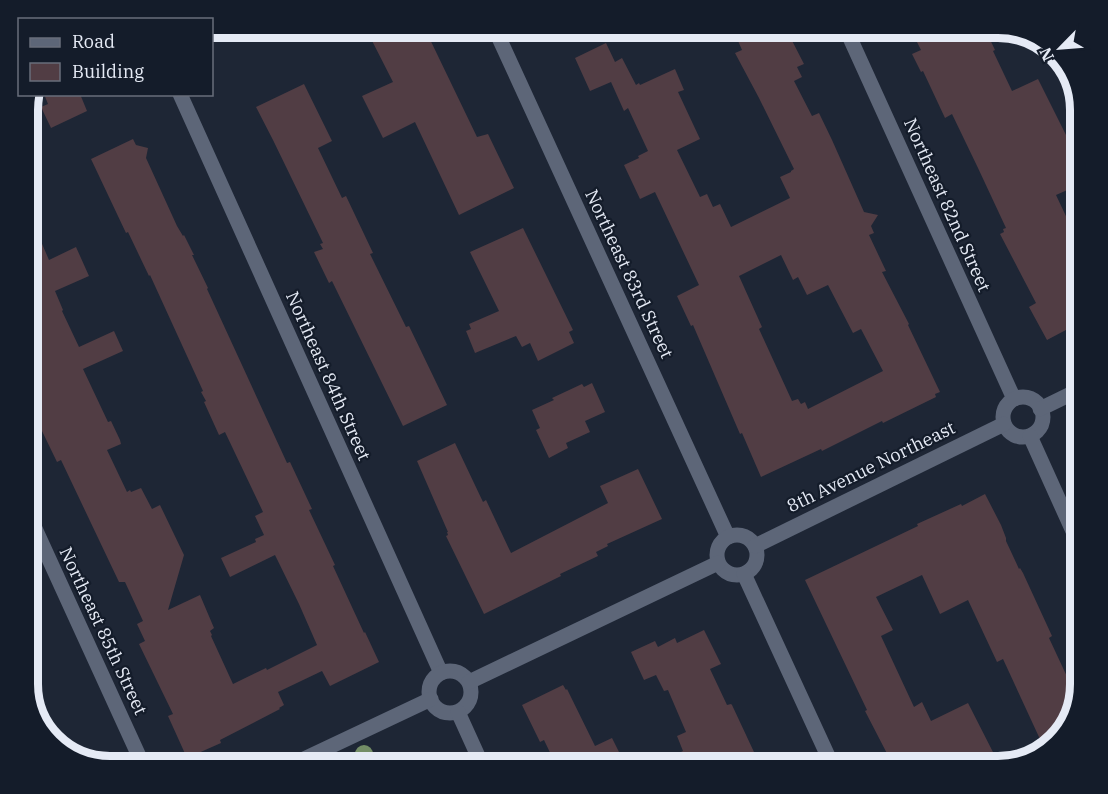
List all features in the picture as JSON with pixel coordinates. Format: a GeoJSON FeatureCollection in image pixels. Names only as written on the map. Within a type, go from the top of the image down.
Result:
{"type":"FeatureCollection","features":[{"type":"Feature","properties":{"kind":"street","name":"Northeast 83rd Street"},"geometry":{"type":"LineString","coordinates":[[499,38],[728,537]]}},
{"type":"Feature","properties":{"kind":"street","name":"Northeast 82nd Street"},"geometry":{"type":"LineString","coordinates":[[850,38],[1014,399]]}},
{"type":"Feature","properties":{"kind":"street","name":"Northeast 84th Street"},"geometry":{"type":"LineString","coordinates":[[181,96],[441,673]]}},
{"type":"Feature","properties":{"kind":"street"},"geometry":{"type":"LineString","coordinates":[[1041,408],[1070,394]]}},
{"type":"Feature","properties":{"kind":"street"},"geometry":{"type":"LineString","coordinates":[[1024,397],[1030,399],[1041,408],[1043,419],[1041,425],[1030,436],[1015,436],[1004,424],[1003,413],[1006,406],[1014,399],[1024,397]]}},
{"type":"Feature","properties":{"kind":"street","name":"8th Avenue Northeast"},"geometry":{"type":"LineString","coordinates":[[754,546],[1004,424]]}},
{"type":"Feature","properties":{"kind":"street"},"geometry":{"type":"LineString","coordinates":[[1030,436],[1070,525]]}},
{"type":"Feature","properties":{"kind":"street","name":"Northeast 85th Street"},"geometry":{"type":"LineString","coordinates":[[38,535],[139,756]]}},
{"type":"Feature","properties":{"kind":"street"},"geometry":{"type":"LineString","coordinates":[[743,536],[749,539],[754,546],[757,550],[755,564],[744,574],[726,573],[718,562],[720,544],[728,537],[743,536]]}},
{"type":"Feature","properties":{"kind":"street"},"geometry":{"type":"LineString","coordinates":[[469,682],[718,562]]}},
{"type":"Feature","properties":{"kind":"street"},"geometry":{"type":"LineString","coordinates":[[744,574],[827,756]]}},
{"type":"Feature","properties":{"kind":"street"},"geometry":{"type":"LineString","coordinates":[[458,672],[464,675],[469,682],[470,700],[458,711],[448,713],[442,711],[431,699],[430,687],[437,675],[441,673],[458,672]]}},
{"type":"Feature","properties":{"kind":"street"},"geometry":{"type":"LineString","coordinates":[[309,756],[431,699]]}},
{"type":"Feature","properties":{"kind":"street"},"geometry":{"type":"LineString","coordinates":[[458,711],[478,756]]}},
{"type":"Feature","properties":{"kind":"building"},"geometry":{"type":"Polygon","coordinates":[[[371,38],[429,38],[477,137],[488,134],[514,188],[459,215],[415,122],[383,138],[362,96],[393,82],[371,38]]]}},
{"type":"Feature","properties":{"kind":"building"},"geometry":{"type":"Polygon","coordinates":[[[737,38],[791,38],[804,64],[797,67],[802,77],[794,81],[812,116],[819,113],[864,212],[878,215],[871,226],[874,233],[869,235],[886,271],[882,272],[940,392],[935,394],[936,397],[883,423],[882,421],[822,451],[821,449],[761,477],[693,325],[691,326],[677,296],[699,285],[655,192],[640,199],[624,165],[648,151],[628,108],[624,111],[611,82],[590,91],[575,58],[606,43],[615,62],[622,58],[636,85],[675,69],[684,90],[678,92],[700,139],[677,150],[700,197],[707,194],[713,207],[720,204],[731,227],[790,198],[780,177],[794,169],[735,53],[742,50],[737,38]],[[781,255],[739,276],[762,327],[759,329],[792,401],[798,399],[801,404],[805,402],[808,409],[883,371],[861,329],[853,333],[828,285],[807,295],[798,277],[793,280],[781,255]]]}},
{"type":"Feature","properties":{"kind":"building"},"geometry":{"type":"Polygon","coordinates":[[[915,38],[989,38],[1012,91],[1038,79],[1070,143],[1070,189],[1056,195],[1070,225],[1070,328],[1047,340],[1029,307],[1036,303],[1000,234],[1006,228],[978,168],[952,114],[945,118],[923,71],[921,72],[912,54],[921,50],[915,38]]]}},
{"type":"Feature","properties":{"kind":"building"},"geometry":{"type":"Polygon","coordinates":[[[304,84],[332,141],[318,148],[342,198],[346,196],[373,253],[370,254],[406,327],[409,326],[447,405],[403,426],[332,281],[329,283],[314,252],[323,249],[320,244],[323,243],[256,107],[304,84]]]}},
{"type":"Feature","properties":{"kind":"building"},"geometry":{"type":"Polygon","coordinates":[[[45,96],[81,96],[87,111],[51,128],[41,107],[48,104],[45,96]]]}},
{"type":"Feature","properties":{"kind":"building"},"geometry":{"type":"Polygon","coordinates":[[[133,139],[136,145],[148,148],[146,158],[177,226],[194,255],[192,255],[207,289],[287,463],[290,462],[312,509],[309,510],[335,565],[333,566],[379,662],[330,686],[322,671],[278,692],[284,705],[280,709],[220,740],[221,743],[192,756],[186,756],[168,716],[173,714],[139,644],[145,641],[137,624],[143,621],[125,582],[119,582],[61,460],[57,462],[38,423],[38,234],[49,260],[76,247],[89,276],[55,291],[79,347],[114,331],[123,351],[83,369],[108,422],[111,421],[120,440],[121,444],[107,450],[127,492],[141,488],[152,509],[160,505],[184,555],[168,610],[200,595],[214,628],[210,631],[211,636],[233,684],[317,645],[275,555],[230,577],[221,558],[256,542],[255,539],[264,535],[255,516],[263,512],[225,432],[219,435],[204,402],[206,401],[201,392],[203,391],[150,275],[128,232],[126,233],[91,159],[133,139]]]}},
{"type":"Feature","properties":{"kind":"building"},"geometry":{"type":"Polygon","coordinates":[[[523,228],[573,330],[569,332],[574,343],[538,361],[530,343],[522,347],[516,336],[475,353],[466,331],[471,329],[469,324],[499,311],[470,252],[523,228]]]}},
{"type":"Feature","properties":{"kind":"building"},"geometry":{"type":"Polygon","coordinates":[[[592,383],[605,412],[585,421],[590,432],[566,443],[568,448],[549,458],[536,430],[540,428],[532,410],[582,384],[584,387],[592,383]]]}},
{"type":"Feature","properties":{"kind":"building"},"geometry":{"type":"Polygon","coordinates":[[[455,443],[483,502],[486,500],[511,553],[608,503],[600,486],[638,469],[662,519],[607,544],[608,546],[596,552],[598,556],[484,614],[446,536],[448,532],[417,461],[455,443]]]}},
{"type":"Feature","properties":{"kind":"building"},"geometry":{"type":"Polygon","coordinates":[[[985,494],[1052,636],[1049,638],[1070,683],[1067,708],[1056,728],[1041,742],[1003,659],[997,662],[968,600],[940,614],[922,575],[876,597],[893,630],[881,636],[914,707],[922,702],[931,721],[968,703],[995,756],[888,756],[865,711],[867,710],[805,580],[918,526],[917,524],[961,504],[962,506],[985,494]]]}},
{"type":"Feature","properties":{"kind":"building"},"geometry":{"type":"Polygon","coordinates":[[[704,630],[721,664],[710,669],[727,705],[732,705],[756,756],[673,756],[683,751],[677,736],[686,732],[668,690],[664,691],[656,675],[644,680],[631,652],[655,641],[658,647],[675,638],[677,643],[704,630]]]}},
{"type":"Feature","properties":{"kind":"building"},"geometry":{"type":"Polygon","coordinates":[[[563,685],[595,746],[612,738],[621,756],[552,756],[544,740],[540,742],[522,705],[563,685]]]}}]}
